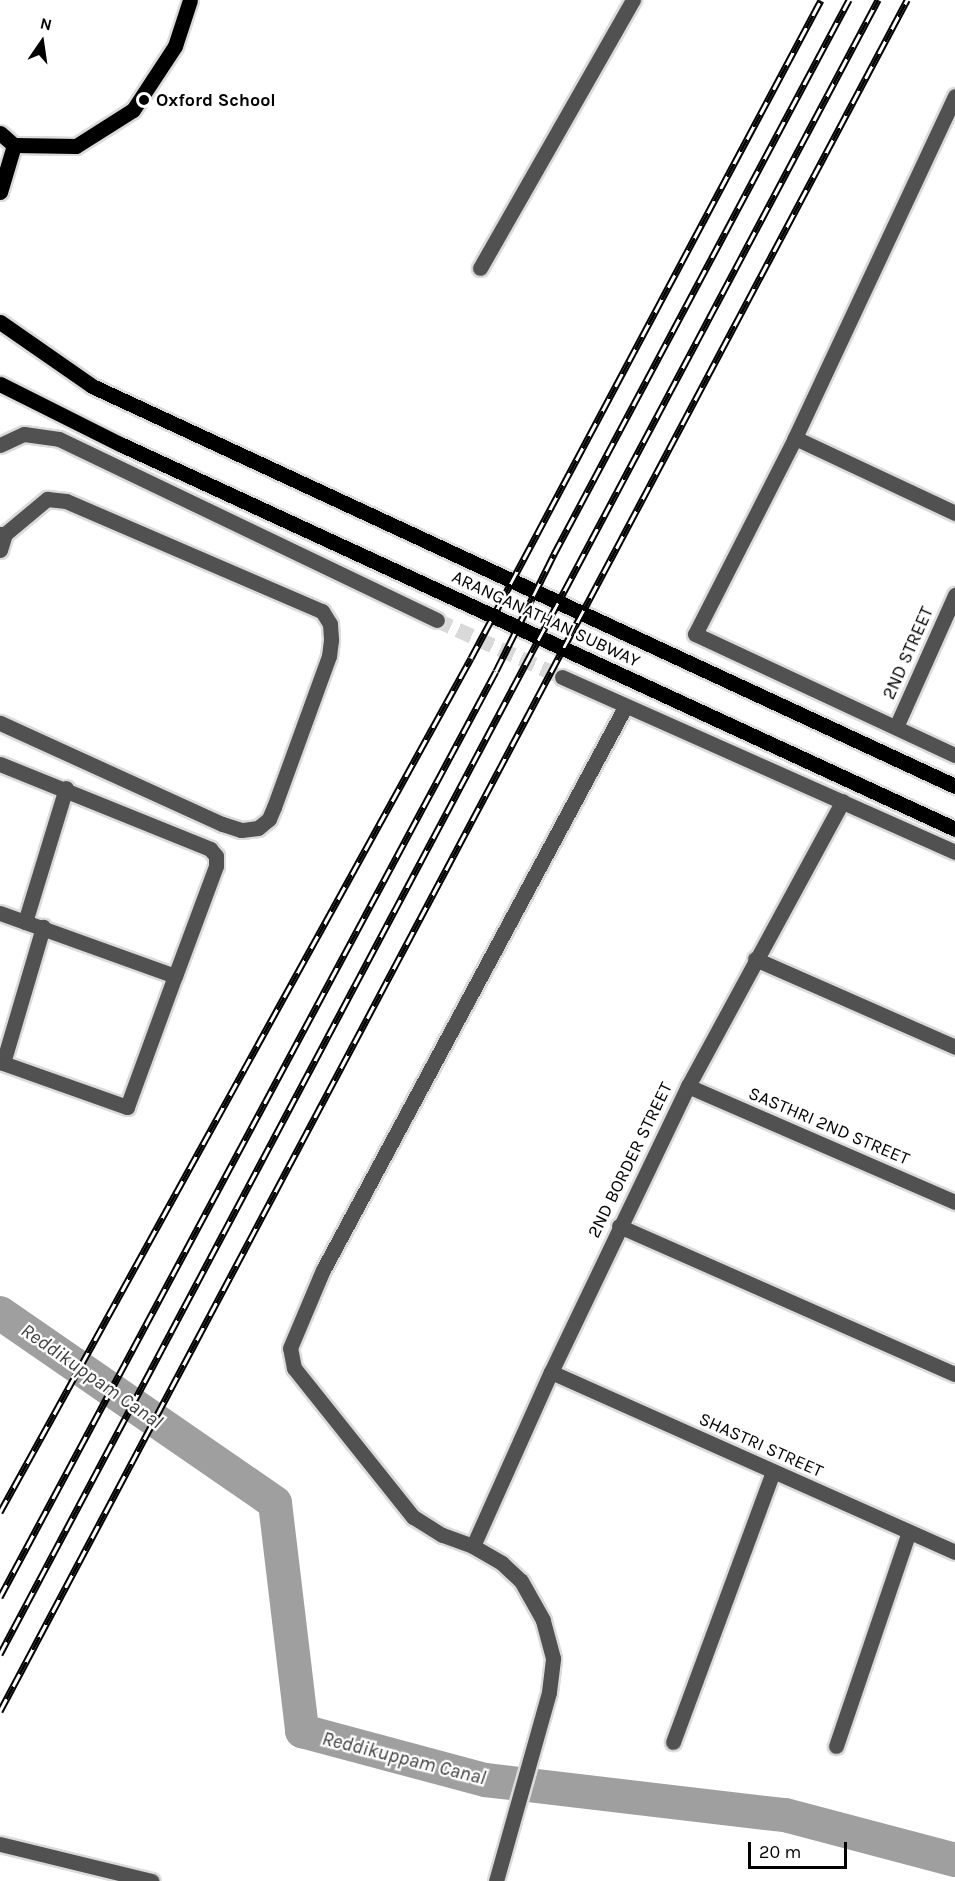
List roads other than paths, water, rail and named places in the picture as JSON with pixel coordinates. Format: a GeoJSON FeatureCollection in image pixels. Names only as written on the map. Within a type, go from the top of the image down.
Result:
{"type":"FeatureCollection","features":[{"type":"Feature","properties":{"kind":"main road"},"geometry":{"type":"LineString","coordinates":[[0,133],[14,145],[76,146],[133,110],[175,46],[190,0]]}},
{"type":"Feature","properties":{"kind":"main road"},"geometry":{"type":"LineString","coordinates":[[0,192],[14,145]]}},
{"type":"Feature","properties":{"kind":"main road"},"geometry":{"type":"LineString","coordinates":[[0,322],[92,386],[955,786]]}},
{"type":"Feature","properties":{"kind":"main road","name":"ARANGANATHAN SUBWAY"},"geometry":{"type":"LineString","coordinates":[[0,384],[120,444],[955,829]]}},
{"type":"Feature","properties":{"kind":"street"},"geometry":{"type":"LineString","coordinates":[[480,268],[633,0]]}},
{"type":"Feature","properties":{"kind":"street"},"geometry":{"type":"LineString","coordinates":[[955,96],[795,438],[695,634],[955,755]]}},
{"type":"Feature","properties":{"kind":"street"},"geometry":{"type":"LineString","coordinates":[[0,445],[24,434],[58,438],[437,620]]}},
{"type":"Feature","properties":{"kind":"street"},"geometry":{"type":"LineString","coordinates":[[795,438],[955,513]]}},
{"type":"Feature","properties":{"kind":"street"},"geometry":{"type":"LineString","coordinates":[[0,550],[2,534],[47,498],[66,501],[322,611],[330,624],[331,640],[329,656],[274,807],[268,819],[258,828],[241,830],[222,824],[0,723]]}},
{"type":"Feature","properties":{"kind":"street","name":"2ND STREET"},"geometry":{"type":"LineString","coordinates":[[896,727],[955,596]]}},
{"type":"Feature","properties":{"kind":"street"},"geometry":{"type":"LineString","coordinates":[[562,677],[955,852]]}},
{"type":"Feature","properties":{"kind":"street"},"geometry":{"type":"LineString","coordinates":[[496,1881],[523,1776],[549,1692],[553,1658],[543,1620],[521,1581],[502,1563],[473,1546],[442,1535],[413,1516],[294,1368],[290,1348],[323,1270],[625,707]]}},
{"type":"Feature","properties":{"kind":"street"},"geometry":{"type":"LineString","coordinates":[[0,764],[66,788],[210,849],[216,856],[216,866],[127,1107],[1,1063],[44,927]]}},
{"type":"Feature","properties":{"kind":"street"},"geometry":{"type":"LineString","coordinates":[[25,921],[66,788]]}},
{"type":"Feature","properties":{"kind":"street","name":"2ND BORDER STREET"},"geometry":{"type":"LineString","coordinates":[[473,1546],[619,1226],[688,1086],[843,801]]}},
{"type":"Feature","properties":{"kind":"street"},"geometry":{"type":"LineString","coordinates":[[0,913],[175,976]]}},
{"type":"Feature","properties":{"kind":"street"},"geometry":{"type":"LineString","coordinates":[[756,959],[955,1047]]}},
{"type":"Feature","properties":{"kind":"street","name":"SASTHRI 2ND STREET"},"geometry":{"type":"LineString","coordinates":[[688,1086],[955,1202]]}},
{"type":"Feature","properties":{"kind":"street"},"geometry":{"type":"LineString","coordinates":[[619,1226],[955,1374]]}},
{"type":"Feature","properties":{"kind":"street","name":"SHASTRI STREET"},"geometry":{"type":"LineString","coordinates":[[551,1372],[955,1552]]}},
{"type":"Feature","properties":{"kind":"street"},"geometry":{"type":"LineString","coordinates":[[673,1742],[773,1472]]}},
{"type":"Feature","properties":{"kind":"street"},"geometry":{"type":"LineString","coordinates":[[836,1746],[909,1532]]}},
{"type":"Feature","properties":{"kind":"street"},"geometry":{"type":"LineString","coordinates":[[0,1844],[152,1881]]}},
{"type":"Feature","properties":{"kind":"waterway","name":"Reddikuppam Canal"},"geometry":{"type":"LineString","coordinates":[[0,1313],[275,1503],[302,1731],[485,1780],[785,1815],[955,1860]]}},
{"type":"Feature","properties":{"kind":"tunnel"},"geometry":{"type":"LineString","coordinates":[[437,620],[562,677]]}},
{"type":"Feature","properties":{"kind":"railway"},"geometry":{"type":"LineString","coordinates":[[0,1512],[471,658],[821,0]]}},
{"type":"Feature","properties":{"kind":"railway"},"geometry":{"type":"LineString","coordinates":[[0,1597],[496,671],[554,554],[849,0]]}},
{"type":"Feature","properties":{"kind":"railway"},"geometry":{"type":"LineString","coordinates":[[0,1654],[878,0]]}},
{"type":"Feature","properties":{"kind":"railway"},"geometry":{"type":"LineString","coordinates":[[0,1711],[907,0]]}},
{"type":"Feature","properties":{"kind":"place","name":"Oxford School"},"geometry":{"type":"Point","coordinates":[144,100]}}]}
